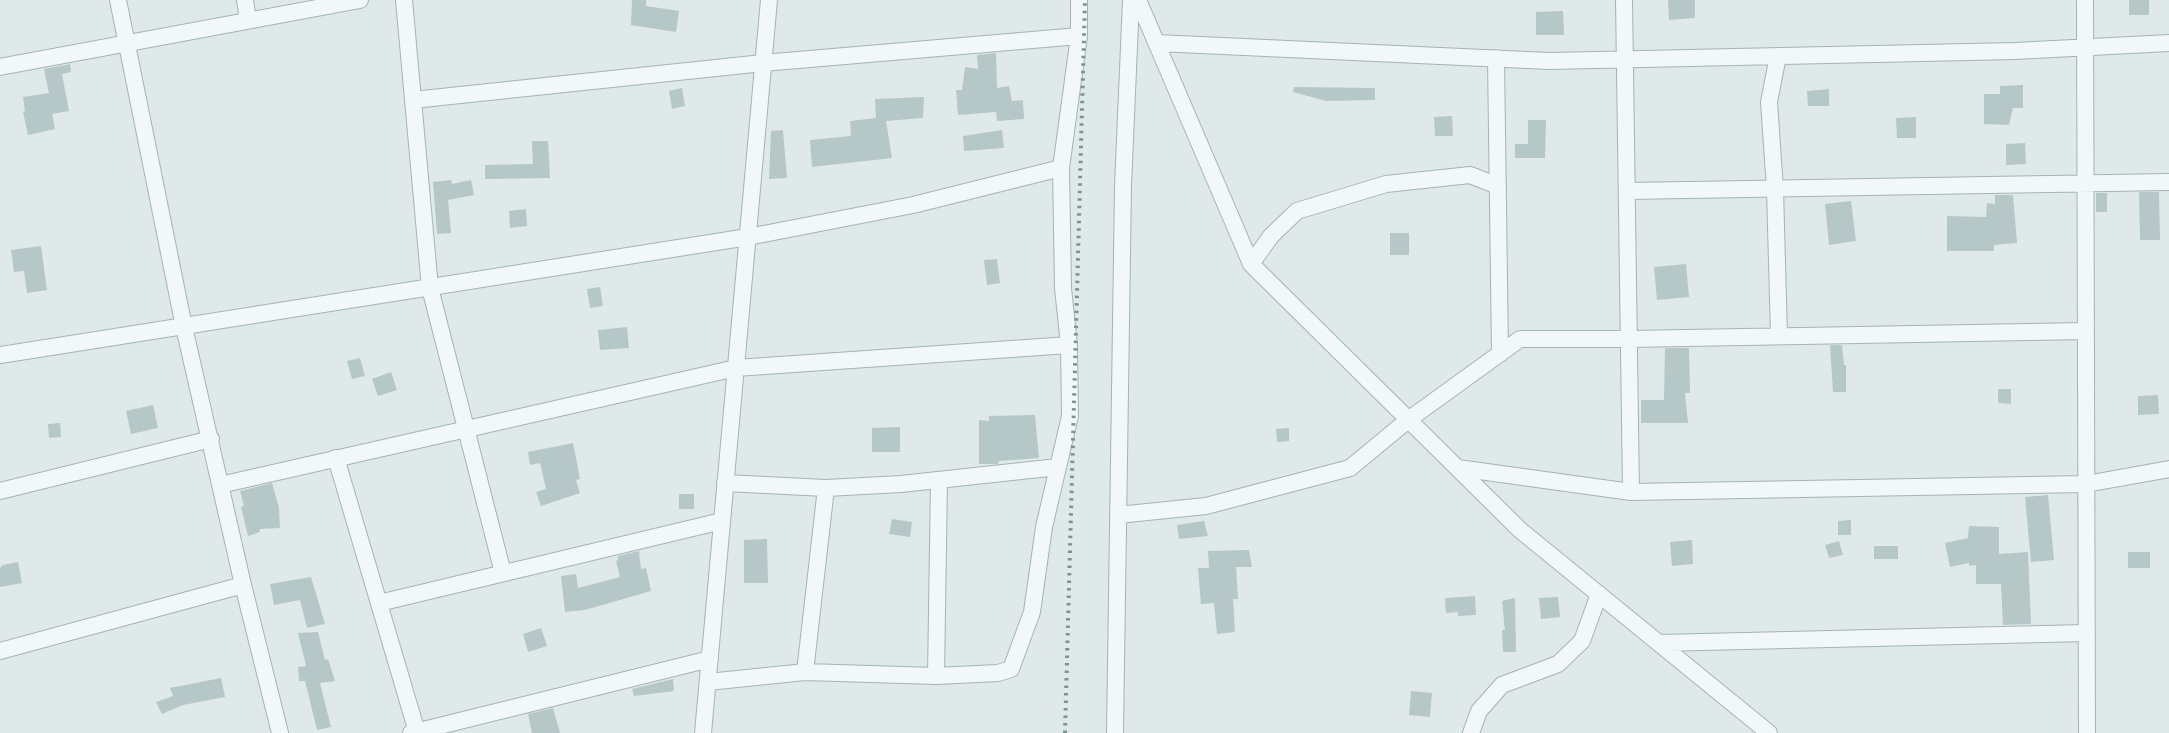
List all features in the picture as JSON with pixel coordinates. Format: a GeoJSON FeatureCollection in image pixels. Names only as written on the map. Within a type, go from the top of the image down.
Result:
{"type":"FeatureCollection","features":[{"type":"Feature","properties":{"kind":"street"},"geometry":{"type":"LineString","coordinates":[[118,0],[184,327],[243,585],[280,733]]}},
{"type":"Feature","properties":{"kind":"street"},"geometry":{"type":"LineString","coordinates":[[246,0],[248,20]]}},
{"type":"Feature","properties":{"kind":"street"},"geometry":{"type":"LineString","coordinates":[[0,68],[128,42],[360,0]]}},
{"type":"Feature","properties":{"kind":"street"},"geometry":{"type":"LineString","coordinates":[[404,0],[430,288],[503,573]]}},
{"type":"Feature","properties":{"kind":"street"},"geometry":{"type":"LineString","coordinates":[[703,733],[769,0]]}},
{"type":"Feature","properties":{"kind":"street"},"geometry":{"type":"LineString","coordinates":[[708,682],[805,672],[936,676],[998,673],[1011,669],[1032,612],[1044,527],[1070,416],[1069,345],[1064,288],[1061,168],[1079,36],[1079,0]]}},
{"type":"Feature","properties":{"kind":"street"},"geometry":{"type":"LineString","coordinates":[[1115,733],[1124,186],[1131,0]]}},
{"type":"Feature","properties":{"kind":"street"},"geometry":{"type":"LineString","coordinates":[[1138,0],[1251,264],[1520,530],[1769,733]]}},
{"type":"Feature","properties":{"kind":"street"},"geometry":{"type":"LineString","coordinates":[[1624,0],[1631,492]]}},
{"type":"Feature","properties":{"kind":"street"},"geometry":{"type":"LineString","coordinates":[[2085,0],[2087,733]]}},
{"type":"Feature","properties":{"kind":"street"},"geometry":{"type":"LineString","coordinates":[[413,100],[763,63],[1079,36]]}},
{"type":"Feature","properties":{"kind":"street"},"geometry":{"type":"LineString","coordinates":[[1157,43],[1549,61],[2084,48],[2169,43]]}},
{"type":"Feature","properties":{"kind":"street"},"geometry":{"type":"LineString","coordinates":[[1778,56],[1770,102],[1775,189],[1779,336]]}},
{"type":"Feature","properties":{"kind":"street"},"geometry":{"type":"LineString","coordinates":[[1496,58],[1500,354]]}},
{"type":"Feature","properties":{"kind":"street"},"geometry":{"type":"LineString","coordinates":[[0,356],[748,237],[914,205],[1061,168]]}},
{"type":"Feature","properties":{"kind":"street"},"geometry":{"type":"LineString","coordinates":[[1251,264],[1271,236],[1297,211],[1386,184],[1470,175],[1498,186]]}},
{"type":"Feature","properties":{"kind":"street"},"geometry":{"type":"LineString","coordinates":[[1626,191],[2169,182]]}},
{"type":"Feature","properties":{"kind":"street"},"geometry":{"type":"LineString","coordinates":[[1118,515],[1206,506],[1350,468],[1408,420],[1520,338],[1629,339],[2086,331]]}},
{"type":"Feature","properties":{"kind":"street"},"geometry":{"type":"LineString","coordinates":[[220,485],[736,368],[1069,345]]}},
{"type":"Feature","properties":{"kind":"street"},"geometry":{"type":"LineString","coordinates":[[0,492],[210,439]]}},
{"type":"Feature","properties":{"kind":"street"},"geometry":{"type":"LineString","coordinates":[[336,458],[379,603],[414,732],[710,659]]}},
{"type":"Feature","properties":{"kind":"street"},"geometry":{"type":"LineString","coordinates":[[725,483],[826,488],[939,480],[1058,467]]}},
{"type":"Feature","properties":{"kind":"street"},"geometry":{"type":"LineString","coordinates":[[1458,468],[1631,492],[2086,484],[2169,468]]}},
{"type":"Feature","properties":{"kind":"street"},"geometry":{"type":"LineString","coordinates":[[936,676],[939,480]]}},
{"type":"Feature","properties":{"kind":"street"},"geometry":{"type":"LineString","coordinates":[[805,672],[826,488]]}},
{"type":"Feature","properties":{"kind":"street"},"geometry":{"type":"LineString","coordinates":[[379,603],[722,521]]}},
{"type":"Feature","properties":{"kind":"street"},"geometry":{"type":"LineString","coordinates":[[0,651],[243,585]]}},
{"type":"Feature","properties":{"kind":"street"},"geometry":{"type":"LineString","coordinates":[[1472,733],[1479,711],[1502,685],[1558,664],[1582,640],[1599,594]]}},
{"type":"Feature","properties":{"kind":"street"},"geometry":{"type":"LineString","coordinates":[[1658,643],[2087,633]]}},
{"type":"Feature","properties":{"kind":"building"},"geometry":{"type":"Polygon","coordinates":[[[632,0],[646,0],[646,6],[679,11],[676,32],[631,25],[632,0]]]}},
{"type":"Feature","properties":{"kind":"building"},"geometry":{"type":"Polygon","coordinates":[[[1668,0],[1695,0],[1695,18],[1669,20],[1668,0]]]}},
{"type":"Feature","properties":{"kind":"building"},"geometry":{"type":"Polygon","coordinates":[[[2129,0],[2149,0],[2149,15],[2129,15],[2129,0]]]}},
{"type":"Feature","properties":{"kind":"building"},"geometry":{"type":"Polygon","coordinates":[[[1563,11],[1564,35],[1536,35],[1536,12],[1563,11]]]}},
{"type":"Feature","properties":{"kind":"building"},"geometry":{"type":"Polygon","coordinates":[[[996,53],[997,88],[1009,86],[1012,101],[1023,100],[1024,119],[997,121],[996,112],[958,115],[956,90],[962,90],[965,67],[978,69],[977,55],[996,53]]]}},
{"type":"Feature","properties":{"kind":"building"},"geometry":{"type":"Polygon","coordinates":[[[70,64],[71,72],[62,74],[69,111],[52,114],[55,129],[28,135],[23,112],[25,111],[23,97],[49,93],[44,69],[70,64]]]}},
{"type":"Feature","properties":{"kind":"building"},"geometry":{"type":"Polygon","coordinates":[[[2023,85],[2023,108],[2013,108],[2009,125],[1984,124],[1984,94],[2000,94],[2000,86],[2023,85]]]}},
{"type":"Feature","properties":{"kind":"building"},"geometry":{"type":"Polygon","coordinates":[[[1294,87],[1375,88],[1375,100],[1326,101],[1293,92],[1294,87]]]}},
{"type":"Feature","properties":{"kind":"building"},"geometry":{"type":"Polygon","coordinates":[[[682,88],[685,106],[672,109],[669,91],[682,88]]]}},
{"type":"Feature","properties":{"kind":"building"},"geometry":{"type":"Polygon","coordinates":[[[1829,89],[1829,106],[1808,106],[1807,91],[1829,89]]]}},
{"type":"Feature","properties":{"kind":"building"},"geometry":{"type":"Polygon","coordinates":[[[924,97],[923,118],[886,121],[892,158],[812,167],[810,140],[851,136],[850,121],[876,118],[875,99],[924,97]]]}},
{"type":"Feature","properties":{"kind":"building"},"geometry":{"type":"Polygon","coordinates":[[[1452,116],[1453,136],[1435,136],[1434,117],[1452,116]]]}},
{"type":"Feature","properties":{"kind":"building"},"geometry":{"type":"Polygon","coordinates":[[[1916,117],[1916,138],[1897,138],[1896,118],[1916,117]]]}},
{"type":"Feature","properties":{"kind":"building"},"geometry":{"type":"Polygon","coordinates":[[[1528,120],[1546,120],[1545,158],[1515,158],[1515,144],[1528,144],[1528,120]]]}},
{"type":"Feature","properties":{"kind":"building"},"geometry":{"type":"Polygon","coordinates":[[[783,130],[787,178],[769,179],[771,131],[783,130]]]}},
{"type":"Feature","properties":{"kind":"building"},"geometry":{"type":"Polygon","coordinates":[[[1002,130],[1004,148],[964,151],[963,136],[1002,130]]]}},
{"type":"Feature","properties":{"kind":"building"},"geometry":{"type":"Polygon","coordinates":[[[532,141],[548,141],[550,178],[485,179],[485,165],[533,164],[532,141]]]}},
{"type":"Feature","properties":{"kind":"building"},"geometry":{"type":"Polygon","coordinates":[[[2025,143],[2026,164],[2006,165],[2006,144],[2025,143]]]}},
{"type":"Feature","properties":{"kind":"building"},"geometry":{"type":"Polygon","coordinates":[[[451,180],[452,184],[471,180],[474,195],[448,200],[451,233],[437,234],[433,182],[451,180]]]}},
{"type":"Feature","properties":{"kind":"building"},"geometry":{"type":"Polygon","coordinates":[[[2139,192],[2159,192],[2160,240],[2140,240],[2139,192]]]}},
{"type":"Feature","properties":{"kind":"building"},"geometry":{"type":"Polygon","coordinates":[[[2096,193],[2107,193],[2107,212],[2096,212],[2096,193]]]}},
{"type":"Feature","properties":{"kind":"building"},"geometry":{"type":"Polygon","coordinates":[[[1995,195],[2013,195],[2017,243],[1994,245],[1994,251],[1947,251],[1947,216],[1986,217],[1987,203],[1995,204],[1995,195]]]}},
{"type":"Feature","properties":{"kind":"building"},"geometry":{"type":"Polygon","coordinates":[[[1851,201],[1856,241],[1829,245],[1825,204],[1851,201]]]}},
{"type":"Feature","properties":{"kind":"building"},"geometry":{"type":"Polygon","coordinates":[[[526,209],[527,226],[510,228],[509,211],[526,209]]]}},
{"type":"Feature","properties":{"kind":"building"},"geometry":{"type":"Polygon","coordinates":[[[1390,233],[1409,233],[1409,255],[1390,255],[1390,233]]]}},
{"type":"Feature","properties":{"kind":"building"},"geometry":{"type":"Polygon","coordinates":[[[41,246],[47,290],[27,293],[24,271],[14,272],[11,250],[41,246]]]}},
{"type":"Feature","properties":{"kind":"building"},"geometry":{"type":"Polygon","coordinates":[[[997,259],[1000,283],[987,285],[984,260],[997,259]]]}},
{"type":"Feature","properties":{"kind":"building"},"geometry":{"type":"Polygon","coordinates":[[[1686,264],[1689,297],[1657,300],[1654,267],[1686,264]]]}},
{"type":"Feature","properties":{"kind":"building"},"geometry":{"type":"Polygon","coordinates":[[[600,287],[603,306],[590,308],[587,289],[600,287]]]}},
{"type":"Feature","properties":{"kind":"building"},"geometry":{"type":"Polygon","coordinates":[[[627,327],[629,348],[600,350],[598,330],[627,327]]]}},
{"type":"Feature","properties":{"kind":"building"},"geometry":{"type":"Polygon","coordinates":[[[1830,345],[1842,345],[1844,365],[1846,365],[1846,392],[1833,392],[1830,345]]]}},
{"type":"Feature","properties":{"kind":"building"},"geometry":{"type":"Polygon","coordinates":[[[1665,348],[1689,348],[1690,393],[1685,393],[1688,423],[1641,423],[1641,400],[1664,400],[1665,348]]]}},
{"type":"Feature","properties":{"kind":"building"},"geometry":{"type":"Polygon","coordinates":[[[360,358],[365,376],[352,379],[347,361],[360,358]]]}},
{"type":"Feature","properties":{"kind":"building"},"geometry":{"type":"Polygon","coordinates":[[[391,372],[397,390],[378,396],[372,379],[391,372]]]}},
{"type":"Feature","properties":{"kind":"building"},"geometry":{"type":"Polygon","coordinates":[[[1998,389],[2011,389],[2011,404],[1998,403],[1998,389]]]}},
{"type":"Feature","properties":{"kind":"building"},"geometry":{"type":"Polygon","coordinates":[[[2158,395],[2159,414],[2138,415],[2138,396],[2158,395]]]}},
{"type":"Feature","properties":{"kind":"building"},"geometry":{"type":"Polygon","coordinates":[[[153,405],[158,428],[131,434],[126,411],[153,405]]]}},
{"type":"Feature","properties":{"kind":"building"},"geometry":{"type":"Polygon","coordinates":[[[1035,415],[1039,458],[999,461],[996,464],[979,464],[979,420],[989,421],[989,416],[1035,415]]]}},
{"type":"Feature","properties":{"kind":"building"},"geometry":{"type":"Polygon","coordinates":[[[60,423],[61,437],[49,438],[48,424],[60,423]]]}},
{"type":"Feature","properties":{"kind":"building"},"geometry":{"type":"Polygon","coordinates":[[[900,427],[900,452],[872,452],[872,428],[900,427]]]}},
{"type":"Feature","properties":{"kind":"building"},"geometry":{"type":"Polygon","coordinates":[[[1289,428],[1289,441],[1277,442],[1276,429],[1289,428]]]}},
{"type":"Feature","properties":{"kind":"building"},"geometry":{"type":"Polygon","coordinates":[[[573,443],[580,479],[576,480],[580,493],[541,506],[536,492],[546,489],[540,463],[530,465],[528,452],[573,443]]]}},
{"type":"Feature","properties":{"kind":"building"},"geometry":{"type":"Polygon","coordinates":[[[272,483],[279,508],[280,528],[260,529],[260,532],[248,536],[241,507],[244,506],[240,491],[272,483]]]}},
{"type":"Feature","properties":{"kind":"building"},"geometry":{"type":"Polygon","coordinates":[[[679,494],[694,494],[694,509],[679,509],[679,494]]]}},
{"type":"Feature","properties":{"kind":"building"},"geometry":{"type":"Polygon","coordinates":[[[2048,495],[2054,560],[2031,562],[2025,497],[2048,495]]]}},
{"type":"Feature","properties":{"kind":"building"},"geometry":{"type":"Polygon","coordinates":[[[892,519],[912,522],[910,537],[889,534],[892,519]]]}},
{"type":"Feature","properties":{"kind":"building"},"geometry":{"type":"Polygon","coordinates":[[[1851,520],[1851,535],[1838,535],[1838,521],[1851,520]]]}},
{"type":"Feature","properties":{"kind":"building"},"geometry":{"type":"Polygon","coordinates":[[[1204,521],[1208,536],[1179,539],[1177,525],[1204,521]]]}},
{"type":"Feature","properties":{"kind":"building"},"geometry":{"type":"Polygon","coordinates":[[[1969,526],[1999,527],[1999,554],[2028,552],[2031,624],[2003,625],[2001,584],[1976,584],[1976,565],[1969,566],[1969,563],[1950,567],[1945,543],[1968,538],[1969,526]]]}},
{"type":"Feature","properties":{"kind":"building"},"geometry":{"type":"Polygon","coordinates":[[[767,539],[768,583],[744,583],[744,540],[767,539]]]}},
{"type":"Feature","properties":{"kind":"building"},"geometry":{"type":"Polygon","coordinates":[[[1692,540],[1693,564],[1672,566],[1670,542],[1692,540]]]}},
{"type":"Feature","properties":{"kind":"building"},"geometry":{"type":"Polygon","coordinates":[[[1839,541],[1843,555],[1829,558],[1825,545],[1839,541]]]}},
{"type":"Feature","properties":{"kind":"building"},"geometry":{"type":"Polygon","coordinates":[[[1874,546],[1898,546],[1898,559],[1874,559],[1874,546]]]}},
{"type":"Feature","properties":{"kind":"building"},"geometry":{"type":"Polygon","coordinates":[[[1249,550],[1252,567],[1236,567],[1238,599],[1233,599],[1235,632],[1217,634],[1214,603],[1201,604],[1198,568],[1209,568],[1208,551],[1249,550]]]}},
{"type":"Feature","properties":{"kind":"building"},"geometry":{"type":"Polygon","coordinates":[[[639,551],[641,569],[646,568],[651,591],[585,610],[565,612],[561,576],[576,574],[578,588],[620,577],[616,561],[618,556],[639,551]]]}},
{"type":"Feature","properties":{"kind":"building"},"geometry":{"type":"Polygon","coordinates":[[[2128,552],[2150,552],[2150,568],[2128,568],[2128,552]]]}},
{"type":"Feature","properties":{"kind":"building"},"geometry":{"type":"Polygon","coordinates":[[[18,562],[22,583],[0,587],[0,568],[3,565],[18,562]]]}},
{"type":"Feature","properties":{"kind":"building"},"geometry":{"type":"Polygon","coordinates":[[[311,577],[325,624],[307,628],[300,600],[274,605],[270,584],[311,577]]]}},
{"type":"Feature","properties":{"kind":"building"},"geometry":{"type":"Polygon","coordinates":[[[1475,596],[1476,615],[1458,616],[1458,612],[1446,613],[1445,598],[1475,596]]]}},
{"type":"Feature","properties":{"kind":"building"},"geometry":{"type":"Polygon","coordinates":[[[1558,597],[1560,617],[1541,619],[1539,598],[1558,597]]]}},
{"type":"Feature","properties":{"kind":"building"},"geometry":{"type":"Polygon","coordinates":[[[1515,598],[1516,652],[1503,652],[1502,630],[1505,630],[1502,601],[1515,598]]]}},
{"type":"Feature","properties":{"kind":"building"},"geometry":{"type":"Polygon","coordinates":[[[541,628],[547,646],[528,652],[523,634],[541,628]]]}},
{"type":"Feature","properties":{"kind":"building"},"geometry":{"type":"Polygon","coordinates":[[[318,632],[325,660],[328,659],[335,681],[320,683],[331,727],[317,730],[305,681],[299,681],[298,667],[306,666],[298,633],[318,632]]]}},
{"type":"Feature","properties":{"kind":"building"},"geometry":{"type":"Polygon","coordinates":[[[221,678],[225,697],[183,705],[162,714],[156,702],[173,696],[170,688],[221,678]]]}},
{"type":"Feature","properties":{"kind":"building"},"geometry":{"type":"Polygon","coordinates":[[[673,679],[674,691],[634,696],[632,689],[673,679]]]}},
{"type":"Feature","properties":{"kind":"building"},"geometry":{"type":"Polygon","coordinates":[[[1411,691],[1432,693],[1430,717],[1409,715],[1411,691]]]}},
{"type":"Feature","properties":{"kind":"building"},"geometry":{"type":"Polygon","coordinates":[[[553,708],[560,733],[532,733],[528,714],[553,708]]]}},
{"type":"Feature","properties":{"kind":"railway"},"geometry":{"type":"LineString","coordinates":[[1065,733],[1085,0]]}}]}
